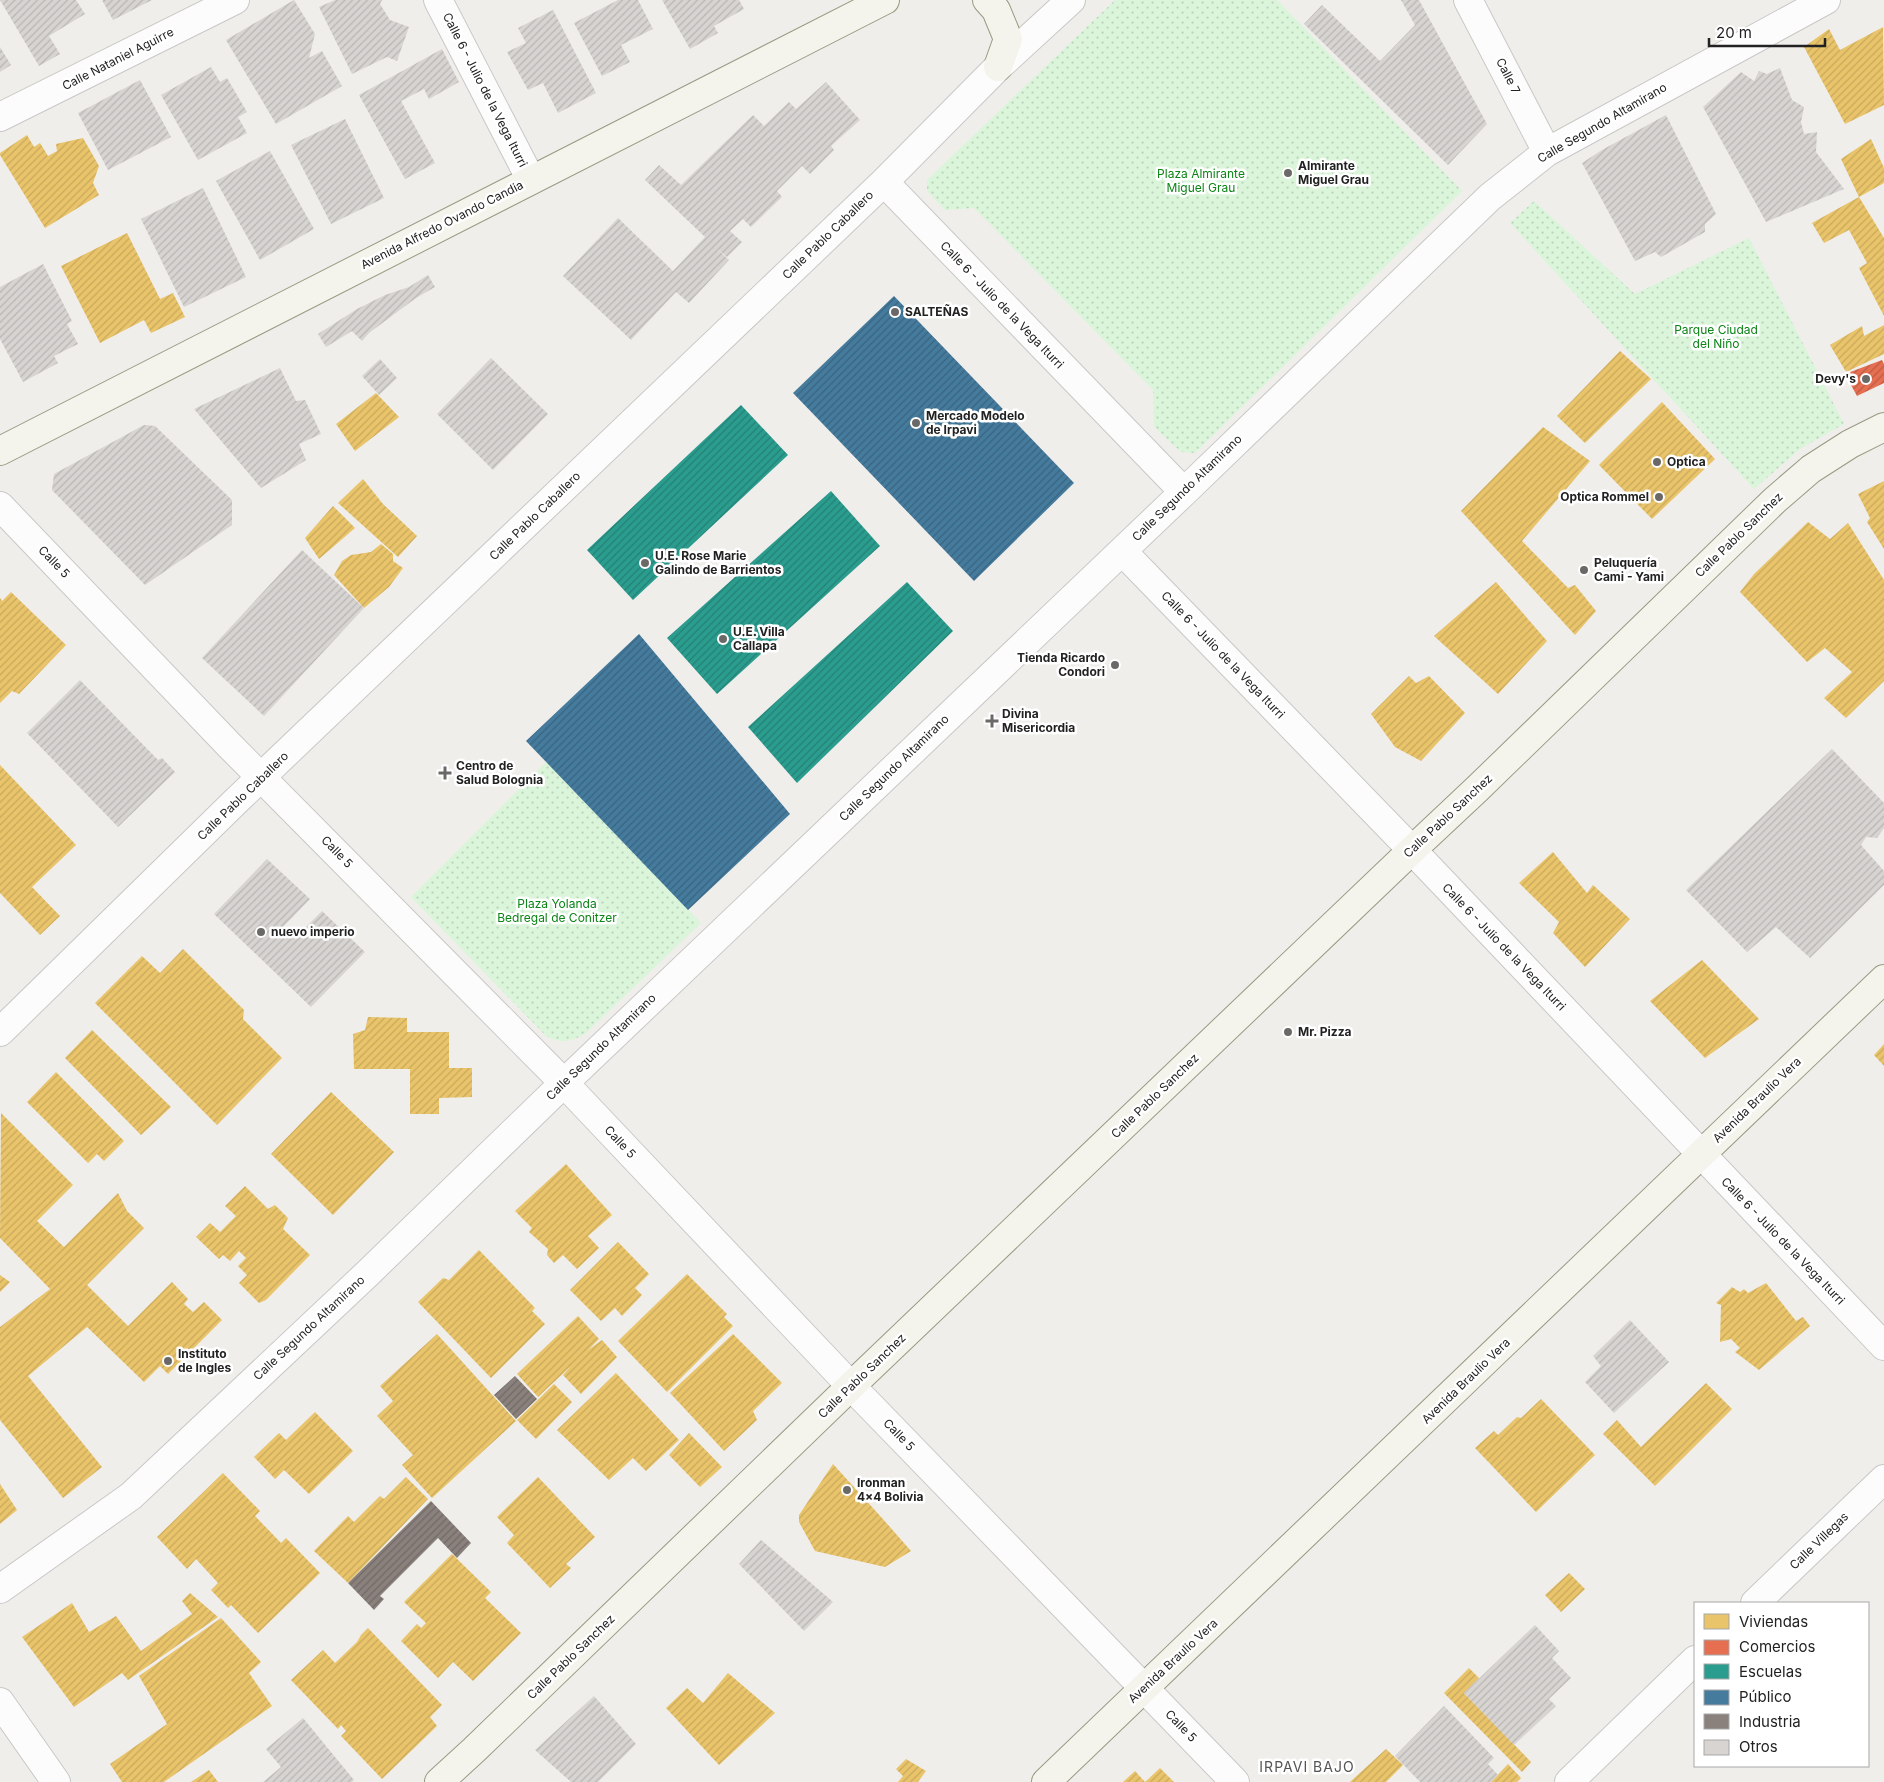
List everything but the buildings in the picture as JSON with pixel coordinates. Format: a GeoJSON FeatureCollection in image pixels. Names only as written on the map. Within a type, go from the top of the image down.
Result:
{"type":"FeatureCollection","features":[{"type":"Feature","properties":{"kind":"main road","name":"Avenida Alfredo Ovando Candia"},"geometry":{"type":"LineString","coordinates":[[0,452],[884,0]]}},
{"type":"Feature","properties":{"kind":"main road"},"geometry":{"type":"LineString","coordinates":[[987,0],[996,10],[1008,39],[998,67]]}},
{"type":"Feature","properties":{"kind":"main road","name":"Calle Pablo Sanchez"},"geometry":{"type":"LineString","coordinates":[[439,1782],[1477,789],[1775,500],[1811,469],[1850,444],[1884,427]]}},
{"type":"Feature","properties":{"kind":"main road","name":"Avenida Braulio Vera"},"geometry":{"type":"LineString","coordinates":[[1046,1782],[1202,1635],[1884,979]]}},
{"type":"Feature","properties":{"kind":"street","name":"Calle Nataniel Aguirre"},"geometry":{"type":"LineString","coordinates":[[0,117],[235,0]]}},
{"type":"Feature","properties":{"kind":"street","name":"Calle 6 - Julio de la Vega Iturri"},"geometry":{"type":"LineString","coordinates":[[438,0],[531,180]]}},
{"type":"Feature","properties":{"kind":"street","name":"Calle Pablo Caballero"},"geometry":{"type":"LineString","coordinates":[[0,1032],[262,777],[884,182],[998,67],[1071,0]]}},
{"type":"Feature","properties":{"kind":"street","name":"Calle 7"},"geometry":{"type":"LineString","coordinates":[[1468,0],[1547,152]]}},
{"type":"Feature","properties":{"kind":"street","name":"Calle Segundo Altamirano"},"geometry":{"type":"LineString","coordinates":[[0,1589],[131,1496],[367,1274],[1490,197],[1547,152],[1826,0]]}},
{"type":"Feature","properties":{"kind":"street","name":"Calle 6 - Julio de la Vega Iturri"},"geometry":{"type":"LineString","coordinates":[[884,182],[1184,492]]}},
{"type":"Feature","properties":{"kind":"street","name":"Calle 5"},"geometry":{"type":"LineString","coordinates":[[0,506],[262,777],[564,1083],[851,1386],[1235,1782]]}},
{"type":"Feature","properties":{"kind":"street","name":"Calle 6 - Julio de la Vega Iturri"},"geometry":{"type":"LineString","coordinates":[[1122,551],[1412,850],[1884,1346]]}},
{"type":"Feature","properties":{"kind":"street","name":"Calle Villegas"},"geometry":{"type":"LineString","coordinates":[[1755,1602],[1884,1479]]}},
{"type":"Feature","properties":{"kind":"street"},"geometry":{"type":"LineString","coordinates":[[1569,1782],[1694,1661]]}},
{"type":"Feature","properties":{"kind":"street"},"geometry":{"type":"LineString","coordinates":[[0,1702],[56,1782]]}},
{"type":"Feature","properties":{"kind":"green space","name":"Plaza Almirante Miguel Grau"},"geometry":{"type":"Polygon","coordinates":[[[1115,0],[1277,0],[1462,191],[1195,453],[1181,452],[1154,427],[1153,390],[974,208],[945,210],[927,191],[927,180],[1115,0]]]}},
{"type":"Feature","properties":{"kind":"green space","name":"Parque Ciudad del Niño"},"geometry":{"type":"Polygon","coordinates":[[[1534,201],[1635,294],[1749,238],[1844,424],[1800,449],[1754,489],[1510,223],[1534,201]]]}},
{"type":"Feature","properties":{"kind":"green space","name":"Plaza Yolanda Bedregal de Conitzer"},"geometry":{"type":"Polygon","coordinates":[[[546,762],[701,923],[586,1033],[566,1041],[546,1036],[411,897],[546,762]]]}},
{"type":"Feature","properties":{"kind":"place","name":"Almirante Miguel Grau"},"geometry":{"type":"Point","coordinates":[1288,173]}},
{"type":"Feature","properties":{"kind":"place","name":"SALTEÑAS"},"geometry":{"type":"Point","coordinates":[895,312]}},
{"type":"Feature","properties":{"kind":"place","name":"Devy's"},"geometry":{"type":"Point","coordinates":[1866,379]}},
{"type":"Feature","properties":{"kind":"place","name":"Mercado Modelo de Irpavi"},"geometry":{"type":"Point","coordinates":[916,423]}},
{"type":"Feature","properties":{"kind":"place","name":"Optica"},"geometry":{"type":"Point","coordinates":[1657,462]}},
{"type":"Feature","properties":{"kind":"place","name":"Optica Rommel"},"geometry":{"type":"Point","coordinates":[1659,497]}},
{"type":"Feature","properties":{"kind":"place","name":"U.E. Rose Marie Galindo de Barrientos"},"geometry":{"type":"Point","coordinates":[645,563]}},
{"type":"Feature","properties":{"kind":"place","name":"Peluquería Cami - Yami"},"geometry":{"type":"Point","coordinates":[1584,570]}},
{"type":"Feature","properties":{"kind":"place","name":"U.E. Villa Callapa"},"geometry":{"type":"Point","coordinates":[723,639]}},
{"type":"Feature","properties":{"kind":"place","name":"Tienda Ricardo Condori"},"geometry":{"type":"Point","coordinates":[1115,665]}},
{"type":"Feature","properties":{"kind":"place","name":"Divina Misericordia"},"geometry":{"type":"Point","coordinates":[992,721]}},
{"type":"Feature","properties":{"kind":"place","name":"Centro de Salud Bolognia"},"geometry":{"type":"Point","coordinates":[445,773]}},
{"type":"Feature","properties":{"kind":"place","name":"nuevo imperio"},"geometry":{"type":"Point","coordinates":[261,932]}},
{"type":"Feature","properties":{"kind":"place","name":"Mr. Pizza"},"geometry":{"type":"Point","coordinates":[1288,1032]}},
{"type":"Feature","properties":{"kind":"place","name":"Instituto de Ingles"},"geometry":{"type":"Point","coordinates":[168,1361]}},
{"type":"Feature","properties":{"kind":"place","name":"Ironman 4x4 Bolivia"},"geometry":{"type":"Point","coordinates":[847,1490]}},
{"type":"Feature","properties":{"kind":"district","name":"IRPAVI BAJO"},"geometry":{"type":"Point","coordinates":[1307,1767]}}]}
